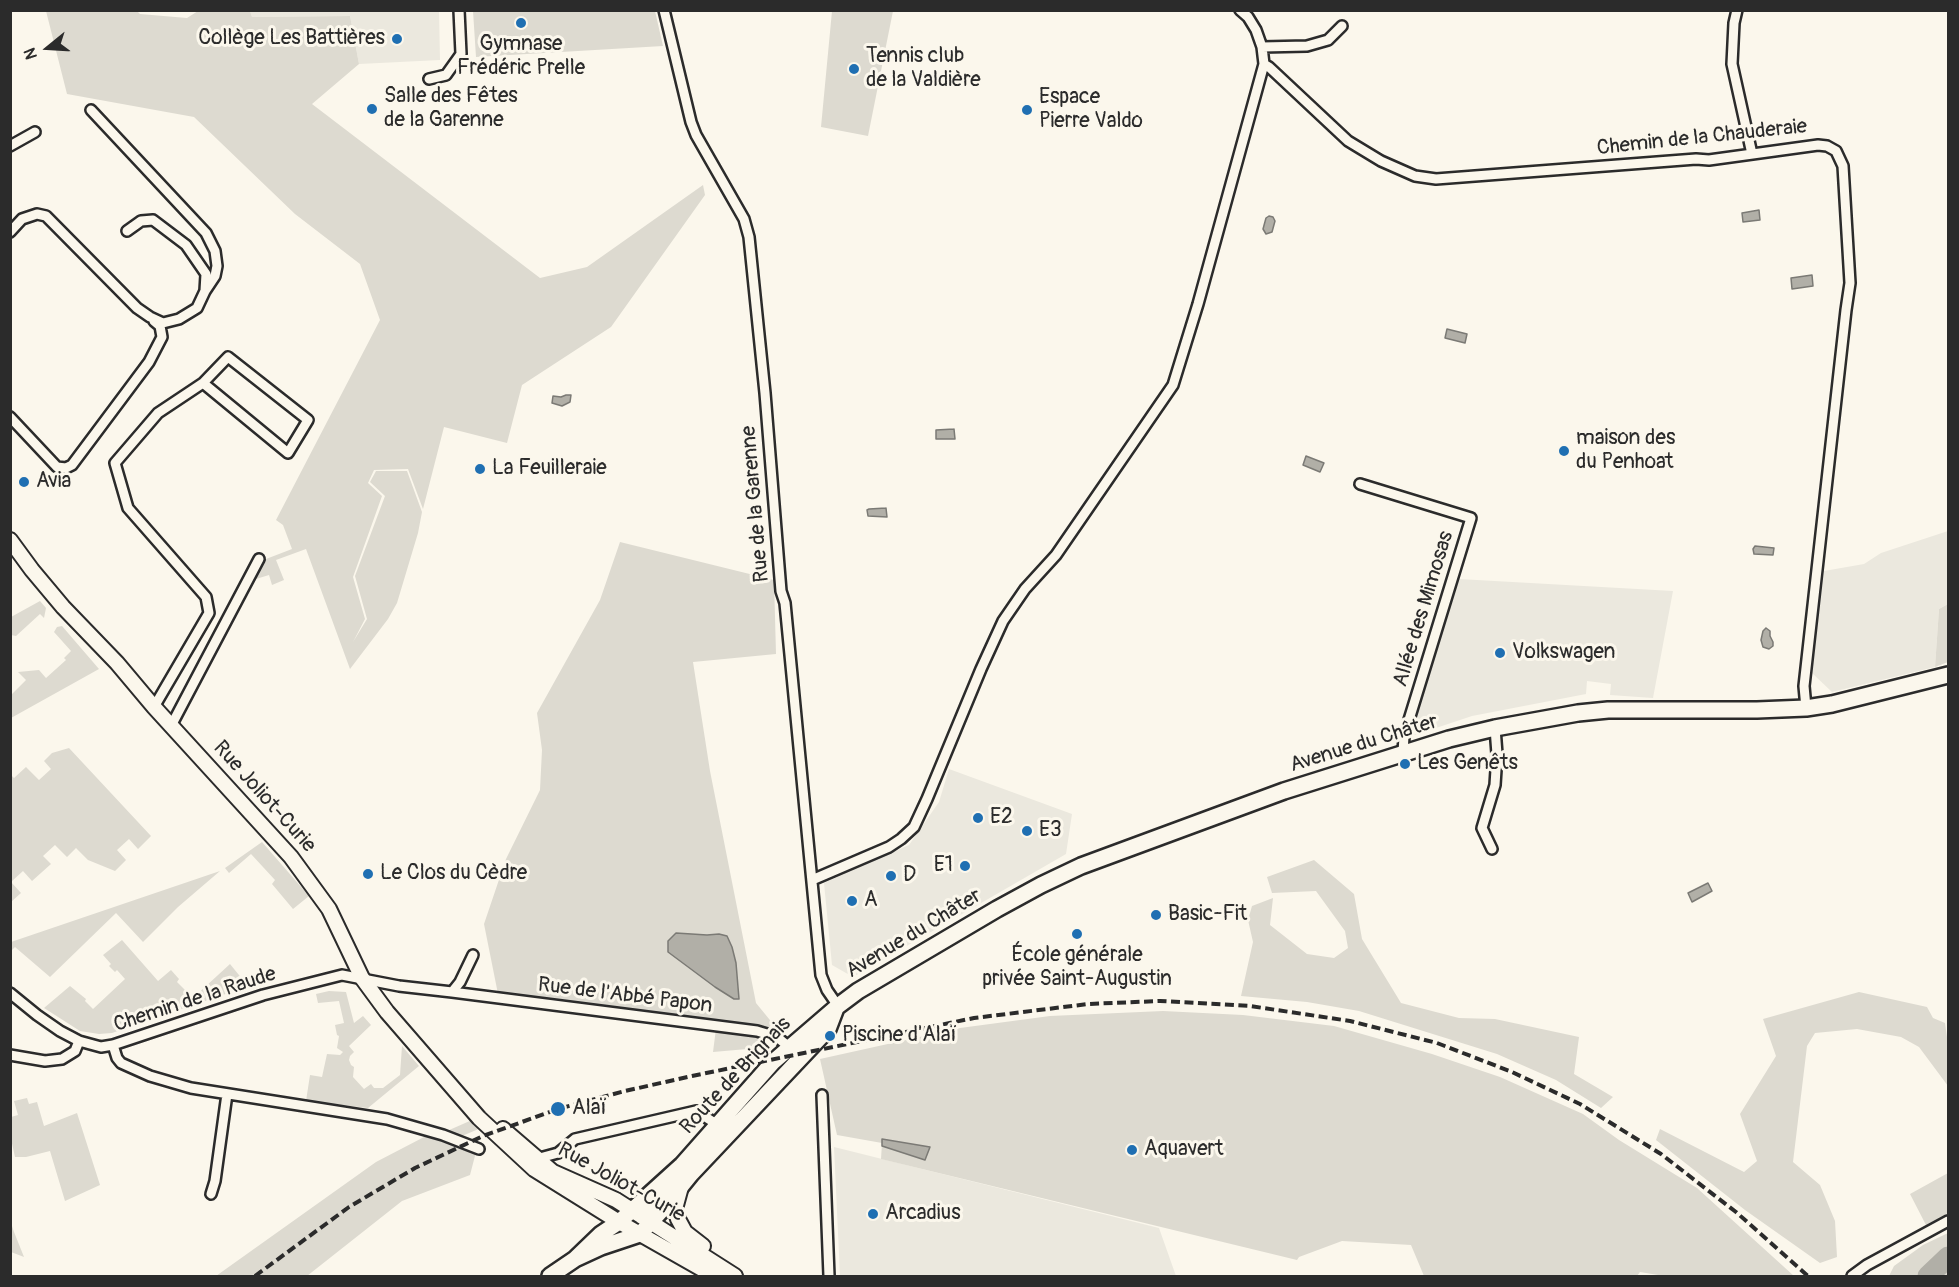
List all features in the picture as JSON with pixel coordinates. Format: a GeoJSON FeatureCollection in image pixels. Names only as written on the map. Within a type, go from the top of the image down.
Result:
{"type":"FeatureCollection","features":[{"type":"Feature","properties":{"kind":"main road","name":"Rue Joliot-Curie"},"geometry":{"type":"LineString","coordinates":[[10,540],[63,607],[117,663],[171,726],[267,830],[318,892],[329,909],[362,978],[390,1016],[479,1118],[534,1169],[619,1222],[714,1276]]}},
{"type":"Feature","properties":{"kind":"main road","name":"Avenue du Châter"},"geometry":{"type":"LineString","coordinates":[[838,1006],[858,991],[997,909],[1081,866],[1284,791],[1449,739],[1495,728],[1608,710],[1806,708],[1832,704],[1948,675]]}},
{"type":"Feature","properties":{"kind":"main road","name":"Route de Brignais"},"geometry":{"type":"LineString","coordinates":[[550,1276],[576,1259],[608,1244],[640,1234],[642,1216],[682,1165],[789,1047],[838,1006]]}},
{"type":"Feature","properties":{"kind":"main road","name":"Route de Brignais"},"geometry":{"type":"LineString","coordinates":[[576,1259],[601,1234],[619,1222],[642,1216],[681,1186],[828,1029],[838,1006]]}},
{"type":"Feature","properties":{"kind":"main road","name":"Rue Joliot-Curie"},"geometry":{"type":"LineString","coordinates":[[463,1098],[553,1172],[616,1200],[735,1276]]}},
{"type":"Feature","properties":{"kind":"main road","name":"Rue Joliot-Curie"},"geometry":{"type":"LineString","coordinates":[[681,1186],[675,1209],[685,1232],[747,1276]]}},
{"type":"Feature","properties":{"kind":"street"},"geometry":{"type":"LineString","coordinates":[[429,79],[446,75],[461,54],[459,10]]}},
{"type":"Feature","properties":{"kind":"street","name":"Rue de la Garenne"},"geometry":{"type":"LineString","coordinates":[[664,10],[696,135],[748,228],[767,410],[781,591],[821,975],[827,990],[838,1006]]}},
{"type":"Feature","properties":{"kind":"street"},"geometry":{"type":"LineString","coordinates":[[812,880],[889,847],[914,827],[1003,621],[1026,589],[1056,555],[1173,385],[1198,304],[1264,64],[1262,47],[1256,30],[1248,17],[1240,10]]}},
{"type":"Feature","properties":{"kind":"street"},"geometry":{"type":"LineString","coordinates":[[1737,10],[1732,64],[1752,154]]}},
{"type":"Feature","properties":{"kind":"street"},"geometry":{"type":"LineString","coordinates":[[1262,47],[1307,46],[1328,40],[1342,26]]}},
{"type":"Feature","properties":{"kind":"street","name":"Chemin de la Chauderaie"},"geometry":{"type":"LineString","coordinates":[[1264,64],[1348,141],[1381,161],[1415,176],[1439,179],[1709,160],[1818,145],[1827,146],[1836,151],[1843,166],[1850,283],[1804,686],[1806,708]]}},
{"type":"Feature","properties":{"kind":"street"},"geometry":{"type":"LineString","coordinates":[[10,232],[22,219],[37,214],[46,216],[137,309],[150,317],[163,323],[180,319],[197,308],[215,276],[217,266],[215,251],[206,233],[91,110]]}},
{"type":"Feature","properties":{"kind":"street"},"geometry":{"type":"LineString","coordinates":[[10,146],[35,132]]}},
{"type":"Feature","properties":{"kind":"street"},"geometry":{"type":"LineString","coordinates":[[128,231],[141,221],[153,220],[166,229],[186,245],[196,258],[206,274],[205,291]]}},
{"type":"Feature","properties":{"kind":"street"},"geometry":{"type":"LineString","coordinates":[[10,417],[57,467],[66,468],[72,465],[149,362],[162,337],[160,326],[150,317]]}},
{"type":"Feature","properties":{"kind":"street"},"geometry":{"type":"LineString","coordinates":[[154,707],[209,613],[206,597],[128,508],[115,463],[158,413],[203,383],[228,357],[308,420],[288,453],[203,383]]}},
{"type":"Feature","properties":{"kind":"street","name":"Allée des Mimosas"},"geometry":{"type":"LineString","coordinates":[[1360,484],[1471,518],[1404,736],[1403,753]]}},
{"type":"Feature","properties":{"kind":"street"},"geometry":{"type":"LineString","coordinates":[[171,726],[259,559]]}},
{"type":"Feature","properties":{"kind":"street"},"geometry":{"type":"LineString","coordinates":[[1492,849],[1482,828],[1495,785],[1497,754],[1495,728]]}},
{"type":"Feature","properties":{"kind":"street"},"geometry":{"type":"LineString","coordinates":[[452,992],[474,955]]}},
{"type":"Feature","properties":{"kind":"street","name":"Chemin de la Raude"},"geometry":{"type":"LineString","coordinates":[[10,993],[52,1026],[79,1041],[101,1047],[263,995],[342,975],[362,978]]}},
{"type":"Feature","properties":{"kind":"street","name":"Rue de l'Abbé Papon"},"geometry":{"type":"LineString","coordinates":[[362,978],[399,986],[757,1031],[777,1037],[789,1047]]}},
{"type":"Feature","properties":{"kind":"street"},"geometry":{"type":"LineString","coordinates":[[10,1054],[45,1061],[62,1059],[75,1051],[79,1041]]}},
{"type":"Feature","properties":{"kind":"street"},"geometry":{"type":"LineString","coordinates":[[112,1045],[121,1063],[155,1078],[190,1088],[349,1111],[387,1119],[443,1135],[479,1149]]}},
{"type":"Feature","properties":{"kind":"street"},"geometry":{"type":"LineString","coordinates":[[211,1194],[215,1181],[227,1094]]}},
{"type":"Feature","properties":{"kind":"street"},"geometry":{"type":"LineString","coordinates":[[822,1095],[829,1276]]}},
{"type":"Feature","properties":{"kind":"street"},"geometry":{"type":"LineString","coordinates":[[536,1159],[558,1153],[575,1139],[696,1111],[718,1125]]}},
{"type":"Feature","properties":{"kind":"street"},"geometry":{"type":"LineString","coordinates":[[1852,1276],[1948,1221]]}},
{"type":"Feature","properties":{"kind":"shaded area"},"geometry":{"type":"Polygon","coordinates":[[[46,11],[137,11],[140,14],[187,18],[198,11],[250,11],[252,17],[350,16],[359,64],[312,104],[540,278],[587,267],[703,185],[705,195],[611,327],[522,385],[507,443],[444,427],[423,509],[408,469],[374,470],[368,483],[382,496],[353,577],[365,619],[353,642],[367,619],[355,576],[385,496],[370,482],[376,471],[407,471],[422,512],[397,603],[388,619],[350,669],[306,549],[276,560],[284,580],[272,585],[269,575],[256,579],[266,559],[292,549],[283,525],[276,520],[380,320],[360,264],[295,214],[194,117],[67,94],[46,11]]]}},
{"type":"Feature","properties":{"kind":"shaded area","name":"Collège Les Battières"},"geometry":{"type":"Polygon","coordinates":[[[250,11],[439,11],[440,60],[359,64],[350,16],[252,17],[250,11]]]}},
{"type":"Feature","properties":{"kind":"shaded area"},"geometry":{"type":"Polygon","coordinates":[[[473,11],[655,11],[663,46],[476,57],[473,11]]]}},
{"type":"Feature","properties":{"kind":"shaded area","name":"Tennis club de la Valdière"},"geometry":{"type":"Polygon","coordinates":[[[832,11],[893,11],[868,136],[821,127],[832,11]]]}},
{"type":"Feature","properties":{"kind":"shaded area"},"geometry":{"type":"Polygon","coordinates":[[[1759,210],[1760,220],[1743,222],[1742,213],[1759,210]]]}},
{"type":"Feature","properties":{"kind":"shaded area"},"geometry":{"type":"Polygon","coordinates":[[[1269,216],[1275,221],[1272,232],[1266,234],[1263,229],[1266,218],[1269,216]]]}},
{"type":"Feature","properties":{"kind":"shaded area"},"geometry":{"type":"Polygon","coordinates":[[[1812,275],[1813,286],[1792,289],[1791,278],[1812,275]]]}},
{"type":"Feature","properties":{"kind":"shaded area"},"geometry":{"type":"Polygon","coordinates":[[[1447,329],[1467,334],[1465,343],[1445,338],[1447,329]]]}},
{"type":"Feature","properties":{"kind":"shaded area"},"geometry":{"type":"Polygon","coordinates":[[[571,395],[570,402],[562,406],[552,403],[553,396],[571,395]]]}},
{"type":"Feature","properties":{"kind":"shaded area"},"geometry":{"type":"Polygon","coordinates":[[[954,429],[955,439],[936,439],[936,430],[954,429]]]}},
{"type":"Feature","properties":{"kind":"shaded area"},"geometry":{"type":"Polygon","coordinates":[[[1306,456],[1324,463],[1320,472],[1303,465],[1306,456]]]}},
{"type":"Feature","properties":{"kind":"shaded area"},"geometry":{"type":"Polygon","coordinates":[[[886,508],[887,517],[868,516],[867,510],[869,509],[886,508]]]}},
{"type":"Feature","properties":{"kind":"shaded area"},"geometry":{"type":"Polygon","coordinates":[[[1948,531],[1948,604],[1939,609],[1935,667],[1832,692],[1812,673],[1824,571],[1864,564],[1881,553],[1948,531]]]}},
{"type":"Feature","properties":{"kind":"shaded area"},"geometry":{"type":"Polygon","coordinates":[[[620,542],[774,580],[776,654],[693,662],[710,771],[756,1003],[774,1025],[770,1047],[713,1052],[717,1021],[498,994],[484,924],[506,859],[540,790],[542,750],[537,713],[600,600],[620,542]]]}},
{"type":"Feature","properties":{"kind":"shaded area"},"geometry":{"type":"Polygon","coordinates":[[[1755,546],[1774,548],[1773,555],[1754,554],[1755,546]]]}},
{"type":"Feature","properties":{"kind":"shaded area"},"geometry":{"type":"Polygon","coordinates":[[[1459,579],[1673,591],[1653,698],[1610,695],[1611,684],[1587,681],[1586,694],[1472,716],[1409,737],[1459,579]]]}},
{"type":"Feature","properties":{"kind":"shaded area"},"geometry":{"type":"Polygon","coordinates":[[[40,601],[46,608],[44,618],[40,614],[16,636],[11,635],[11,617],[40,601]]]}},
{"type":"Feature","properties":{"kind":"shaded area"},"geometry":{"type":"Polygon","coordinates":[[[1948,604],[1948,662],[1935,667],[1939,609],[1948,604]]]}},
{"type":"Feature","properties":{"kind":"shaded area"},"geometry":{"type":"Polygon","coordinates":[[[62,626],[99,669],[11,718],[11,695],[26,680],[18,672],[39,670],[46,678],[66,660],[64,658],[71,651],[54,632],[57,627],[62,626]]]}},
{"type":"Feature","properties":{"kind":"shaded area"},"geometry":{"type":"Polygon","coordinates":[[[1766,628],[1770,631],[1773,642],[1773,646],[1769,649],[1763,647],[1761,640],[1766,628]]]}},
{"type":"Feature","properties":{"kind":"shaded area"},"geometry":{"type":"Polygon","coordinates":[[[69,748],[151,836],[138,849],[129,839],[117,850],[126,860],[115,871],[88,860],[76,848],[67,857],[55,845],[43,856],[51,864],[32,881],[23,871],[11,882],[21,893],[11,902],[10,820],[12,818],[10,816],[11,775],[14,778],[26,767],[39,780],[51,769],[44,761],[52,753],[69,748]]]}},
{"type":"Feature","properties":{"kind":"shaded area"},"geometry":{"type":"Polygon","coordinates":[[[949,769],[1072,814],[1066,854],[853,977],[832,965],[824,883],[909,845],[939,802],[949,769]]]}},
{"type":"Feature","properties":{"kind":"shaded area"},"geometry":{"type":"Polygon","coordinates":[[[262,842],[309,896],[293,909],[272,884],[275,880],[251,854],[229,873],[225,868],[262,842]]]}},
{"type":"Feature","properties":{"kind":"shaded area"},"geometry":{"type":"Polygon","coordinates":[[[1314,860],[1354,894],[1362,939],[1401,1003],[1459,1018],[1495,1019],[1579,1037],[1574,1074],[1613,1097],[1601,1108],[1556,1080],[1497,1054],[1359,1011],[1307,1002],[1241,996],[1253,942],[1248,920],[1252,906],[1273,898],[1270,925],[1307,954],[1334,958],[1348,948],[1345,931],[1316,891],[1272,893],[1267,877],[1314,860]]]}},
{"type":"Feature","properties":{"kind":"shaded area"},"geometry":{"type":"Polygon","coordinates":[[[220,871],[178,907],[143,942],[116,913],[50,977],[15,947],[11,951],[11,942],[220,871]]]}},
{"type":"Feature","properties":{"kind":"shaded area"},"geometry":{"type":"Polygon","coordinates":[[[1708,883],[1712,891],[1692,902],[1688,893],[1708,883]]]}},
{"type":"Feature","properties":{"kind":"shaded area"},"geometry":{"type":"Polygon","coordinates":[[[676,933],[727,936],[736,963],[739,999],[734,999],[715,987],[668,952],[668,941],[676,933]]]}},
{"type":"Feature","properties":{"kind":"shaded area"},"geometry":{"type":"Polygon","coordinates":[[[122,940],[158,981],[171,970],[179,979],[177,982],[193,998],[230,964],[243,980],[243,988],[112,1033],[99,1034],[80,1031],[44,1008],[70,986],[86,999],[85,1001],[93,1009],[125,979],[117,970],[115,972],[109,966],[111,964],[103,955],[122,940]]]}},
{"type":"Feature","properties":{"kind":"shaded area"},"geometry":{"type":"Polygon","coordinates":[[[329,991],[346,992],[354,1023],[363,1016],[371,1025],[349,1046],[354,1052],[349,1060],[354,1067],[353,1077],[364,1089],[371,1084],[374,1088],[383,1088],[400,1075],[402,1046],[419,1066],[368,1108],[306,1101],[310,1075],[322,1077],[327,1054],[340,1055],[343,1052],[337,1048],[339,1036],[335,1025],[344,1023],[339,1001],[318,1003],[316,994],[329,991]]]}},
{"type":"Feature","properties":{"kind":"shaded area"},"geometry":{"type":"Polygon","coordinates":[[[1859,992],[1927,1007],[1933,1018],[1945,1023],[1948,1044],[1948,1086],[1919,1047],[1901,1037],[1857,1029],[1815,1033],[1807,1046],[1793,1162],[1820,1185],[1835,1221],[1837,1257],[1820,1263],[1745,1210],[1656,1140],[1660,1129],[1744,1172],[1757,1161],[1740,1114],[1776,1056],[1763,1019],[1859,992]]]}},
{"type":"Feature","properties":{"kind":"shaded area"},"geometry":{"type":"Polygon","coordinates":[[[1163,1011],[1243,1015],[1334,1026],[1432,1054],[1500,1077],[1583,1114],[1619,1140],[1697,1188],[1794,1276],[1664,1276],[1640,1272],[1637,1276],[1424,1276],[1411,1245],[1342,1241],[1299,1257],[1297,1260],[881,1159],[882,1143],[837,1135],[820,1059],[960,1028],[1050,1016],[1163,1011]]]}},
{"type":"Feature","properties":{"kind":"shaded area"},"geometry":{"type":"Polygon","coordinates":[[[27,1098],[29,1104],[37,1102],[44,1126],[77,1113],[100,1185],[65,1201],[50,1151],[26,1157],[15,1157],[11,1139],[11,1117],[18,1115],[14,1101],[27,1098]]]}},
{"type":"Feature","properties":{"kind":"shaded area"},"geometry":{"type":"Polygon","coordinates":[[[472,1120],[481,1128],[462,1136],[447,1131],[472,1120]]]}},
{"type":"Feature","properties":{"kind":"shaded area"},"geometry":{"type":"Polygon","coordinates":[[[426,1136],[476,1152],[470,1175],[402,1201],[307,1276],[216,1276],[376,1162],[426,1136]]]}},
{"type":"Feature","properties":{"kind":"shaded area"},"geometry":{"type":"Polygon","coordinates":[[[882,1139],[930,1147],[925,1160],[882,1146],[882,1139]]]}},
{"type":"Feature","properties":{"kind":"shaded area"},"geometry":{"type":"Polygon","coordinates":[[[834,1147],[1159,1228],[1176,1276],[840,1276],[834,1147]]]}},
{"type":"Feature","properties":{"kind":"shaded area"},"geometry":{"type":"Polygon","coordinates":[[[1948,1173],[1948,1213],[1926,1225],[1910,1194],[1948,1173]]]}},
{"type":"Feature","properties":{"kind":"shaded area"},"geometry":{"type":"Polygon","coordinates":[[[12,1226],[24,1257],[11,1252],[12,1226]]]}},
{"type":"Feature","properties":{"kind":"shaded area"},"geometry":{"type":"Polygon","coordinates":[[[1948,1233],[1948,1276],[1889,1276],[1894,1266],[1923,1245],[1948,1233]]]}},
{"type":"Feature","properties":{"kind":"waterway"},"geometry":{"type":"LineString","coordinates":[[1928,1276],[1948,1257]]}},
{"type":"Feature","properties":{"kind":"railway"},"geometry":{"type":"LineString","coordinates":[[255,1276],[349,1207],[415,1168],[483,1136],[558,1109],[692,1076],[974,1018],[1088,1004],[1160,1001],[1250,1006],[1350,1021],[1437,1043],[1512,1072],[1580,1104],[1661,1154],[1736,1212],[1808,1276]]}},
{"type":"Feature","properties":{"kind":"place","name":"Gymnase Frédéric Prelle"},"geometry":{"type":"Point","coordinates":[521,23]}},
{"type":"Feature","properties":{"kind":"place","name":"Collège Les Battières"},"geometry":{"type":"Point","coordinates":[397,39]}},
{"type":"Feature","properties":{"kind":"place","name":"Tennis club de la Valdière"},"geometry":{"type":"Point","coordinates":[854,69]}},
{"type":"Feature","properties":{"kind":"place","name":"Salle des Fêtes de la Garenne"},"geometry":{"type":"Point","coordinates":[372,109]}},
{"type":"Feature","properties":{"kind":"place","name":"Espace Pierre Valdo"},"geometry":{"type":"Point","coordinates":[1027,110]}},
{"type":"Feature","properties":{"kind":"place","name":"maison des du Penhoat"},"geometry":{"type":"Point","coordinates":[1564,451]}},
{"type":"Feature","properties":{"kind":"place","name":"La Feuilleraie"},"geometry":{"type":"Point","coordinates":[480,469]}},
{"type":"Feature","properties":{"kind":"place","name":"Avia"},"geometry":{"type":"Point","coordinates":[24,482]}},
{"type":"Feature","properties":{"kind":"place","name":"Volkswagen"},"geometry":{"type":"Point","coordinates":[1500,653]}},
{"type":"Feature","properties":{"kind":"place","name":"Les Genêts"},"geometry":{"type":"Point","coordinates":[1405,764]}},
{"type":"Feature","properties":{"kind":"place","name":"E2"},"geometry":{"type":"Point","coordinates":[978,818]}},
{"type":"Feature","properties":{"kind":"place","name":"E3"},"geometry":{"type":"Point","coordinates":[1027,831]}},
{"type":"Feature","properties":{"kind":"place","name":"E1"},"geometry":{"type":"Point","coordinates":[965,866]}},
{"type":"Feature","properties":{"kind":"place","name":"Le Clos du Cèdre"},"geometry":{"type":"Point","coordinates":[368,874]}},
{"type":"Feature","properties":{"kind":"place","name":"D"},"geometry":{"type":"Point","coordinates":[891,876]}},
{"type":"Feature","properties":{"kind":"place","name":"A"},"geometry":{"type":"Point","coordinates":[852,901]}},
{"type":"Feature","properties":{"kind":"place","name":"Basic-Fit"},"geometry":{"type":"Point","coordinates":[1156,915]}},
{"type":"Feature","properties":{"kind":"place","name":"École générale privée Saint-Augustin"},"geometry":{"type":"Point","coordinates":[1077,934]}},
{"type":"Feature","properties":{"kind":"place","name":"Piscine d'Alaï"},"geometry":{"type":"Point","coordinates":[830,1036]}},
{"type":"Feature","properties":{"kind":"place","name":"Alaï"},"geometry":{"type":"Point","coordinates":[558,1109]}},
{"type":"Feature","properties":{"kind":"place","name":"Aquavert"},"geometry":{"type":"Point","coordinates":[1132,1150]}},
{"type":"Feature","properties":{"kind":"place","name":"Arcadius"},"geometry":{"type":"Point","coordinates":[873,1214]}}]}
